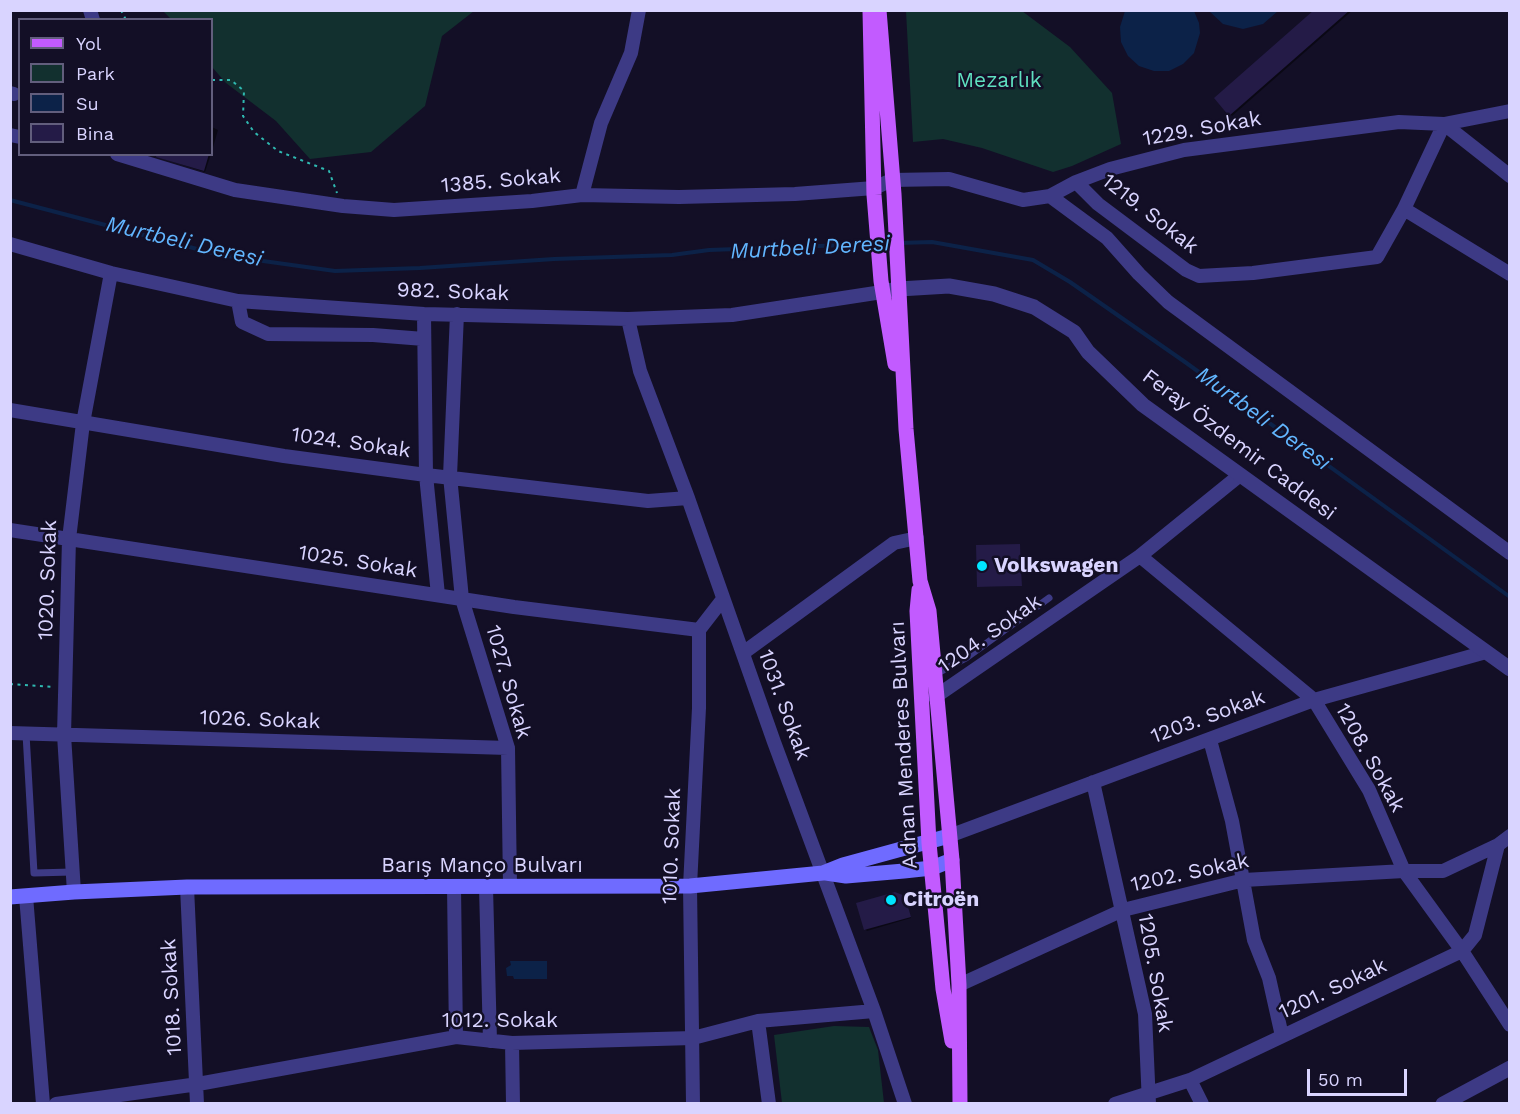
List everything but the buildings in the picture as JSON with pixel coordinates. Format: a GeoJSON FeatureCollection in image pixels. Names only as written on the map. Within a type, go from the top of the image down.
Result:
{"type":"FeatureCollection","features":[{"type":"Feature","properties":{"kind":"main road","name":"Adnan Menderes Bulvarı"},"geometry":{"type":"LineString","coordinates":[[870,10],[874,192],[881,287],[906,429]]}},
{"type":"Feature","properties":{"kind":"main road","name":"Adnan Menderes Bulvarı"},"geometry":{"type":"LineString","coordinates":[[879,10],[893,187],[906,429],[920,581],[917,611],[930,843],[943,989],[959,1085]]}},
{"type":"Feature","properties":{"kind":"main road","name":"Adnan Menderes Bulvarı"},"geometry":{"type":"LineString","coordinates":[[920,581],[929,611],[935,698],[952,860],[959,985],[960,1104]]}},
{"type":"Feature","properties":{"kind":"main road","name":"Barış Manço Bulvarı"},"geometry":{"type":"LineString","coordinates":[[18,896],[187,887],[690,886],[823,873],[843,865],[949,836]]}},
{"type":"Feature","properties":{"kind":"main road"},"geometry":{"type":"LineString","coordinates":[[823,873],[846,876],[932,868],[952,860]]}},
{"type":"Feature","properties":{"kind":"street"},"geometry":{"type":"LineString","coordinates":[[582,195],[601,123],[632,53],[639,10]]}},
{"type":"Feature","properties":{"kind":"street","name":"1229. Sokak"},"geometry":{"type":"LineString","coordinates":[[893,187],[950,179],[1023,200],[1050,196],[1076,182],[1110,170],[1184,150],[1399,122],[1444,124],[1509,111]]}},
{"type":"Feature","properties":{"kind":"street"},"geometry":{"type":"LineString","coordinates":[[1509,176],[1444,124],[1404,209],[1509,274]]}},
{"type":"Feature","properties":{"kind":"street","name":"1385. Sokak"},"geometry":{"type":"LineString","coordinates":[[124,156],[235,190],[342,206],[394,210],[532,201],[582,195],[679,197],[874,192],[893,187]]}},
{"type":"Feature","properties":{"kind":"street","name":"1219. Sokak"},"geometry":{"type":"LineString","coordinates":[[1076,182],[1098,204],[1186,270],[1199,276],[1253,273],[1377,257],[1404,209]]}},
{"type":"Feature","properties":{"kind":"street"},"geometry":{"type":"LineString","coordinates":[[1050,196],[1107,238],[1168,302],[1509,553]]}},
{"type":"Feature","properties":{"kind":"street","name":"982. Sokak"},"geometry":{"type":"LineString","coordinates":[[10,244],[111,273],[238,301],[424,314],[628,319],[732,315],[899,282]]}},
{"type":"Feature","properties":{"kind":"street","name":"1020. Sokak"},"geometry":{"type":"LineString","coordinates":[[75,892],[64,735],[69,538],[82,423],[111,273]]}},
{"type":"Feature","properties":{"kind":"street","name":"Feray Özdemir Caddesi"},"geometry":{"type":"LineString","coordinates":[[899,282],[949,286],[994,294],[1034,307],[1074,332],[1088,352],[1143,405],[1509,669]]}},
{"type":"Feature","properties":{"kind":"street"},"geometry":{"type":"LineString","coordinates":[[238,301],[242,322],[268,333],[372,335],[424,339]]}},
{"type":"Feature","properties":{"kind":"street"},"geometry":{"type":"LineString","coordinates":[[424,314],[426,475],[438,595]]}},
{"type":"Feature","properties":{"kind":"street","name":"1027. Sokak"},"geometry":{"type":"LineString","coordinates":[[457,314],[450,476],[462,599],[507,748],[510,886]]}},
{"type":"Feature","properties":{"kind":"street","name":"1031. Sokak"},"geometry":{"type":"LineString","coordinates":[[628,319],[640,371],[874,1011],[905,1104]]}},
{"type":"Feature","properties":{"kind":"street","name":"1024. Sokak"},"geometry":{"type":"LineString","coordinates":[[10,410],[284,456],[426,475],[648,501],[688,498]]}},
{"type":"Feature","properties":{"kind":"street","name":"1204. Sokak"},"geometry":{"type":"LineString","coordinates":[[935,698],[1140,556],[1240,475]]}},
{"type":"Feature","properties":{"kind":"street","name":"1025. Sokak"},"geometry":{"type":"LineString","coordinates":[[10,530],[514,607],[699,630]]}},
{"type":"Feature","properties":{"kind":"street"},"geometry":{"type":"LineString","coordinates":[[742,653],[894,543],[917,538]]}},
{"type":"Feature","properties":{"kind":"street","name":"1208. Sokak"},"geometry":{"type":"LineString","coordinates":[[1140,556],[1314,700],[1369,790],[1404,871],[1462,951],[1509,1025]]}},
{"type":"Feature","properties":{"kind":"street"},"geometry":{"type":"LineString","coordinates":[[699,630],[723,599]]}},
{"type":"Feature","properties":{"kind":"street","name":"1010. Sokak"},"geometry":{"type":"LineString","coordinates":[[693,1104],[690,886],[699,708],[699,630]]}},
{"type":"Feature","properties":{"kind":"street","name":"1203. Sokak"},"geometry":{"type":"LineString","coordinates":[[949,836],[1314,700],[1486,652]]}},
{"type":"Feature","properties":{"kind":"street","name":"1026. Sokak"},"geometry":{"type":"LineString","coordinates":[[10,733],[507,748]]}},
{"type":"Feature","properties":{"kind":"street"},"geometry":{"type":"LineString","coordinates":[[1210,740],[1232,821],[1254,940],[1269,978],[1282,1036]]}},
{"type":"Feature","properties":{"kind":"street","name":"1205. Sokak"},"geometry":{"type":"LineString","coordinates":[[1093,782],[1145,1014],[1149,1098]]}},
{"type":"Feature","properties":{"kind":"street","name":"1202. Sokak"},"geometry":{"type":"LineString","coordinates":[[959,985],[1123,910],[1244,880],[1404,871],[1443,872],[1498,845],[1509,836]]}},
{"type":"Feature","properties":{"kind":"street"},"geometry":{"type":"LineString","coordinates":[[1462,951],[1475,935],[1498,845]]}},
{"type":"Feature","properties":{"kind":"street","name":"1018. Sokak"},"geometry":{"type":"LineString","coordinates":[[187,887],[198,1084],[197,1104]]}},
{"type":"Feature","properties":{"kind":"street"},"geometry":{"type":"LineString","coordinates":[[454,887],[456,1038]]}},
{"type":"Feature","properties":{"kind":"street"},"geometry":{"type":"LineString","coordinates":[[486,887],[490,1041]]}},
{"type":"Feature","properties":{"kind":"street"},"geometry":{"type":"LineString","coordinates":[[18,896],[43,1104]]}},
{"type":"Feature","properties":{"kind":"street","name":"1201. Sokak"},"geometry":{"type":"LineString","coordinates":[[1115,1104],[1149,1098],[1190,1080],[1462,951]]}},
{"type":"Feature","properties":{"kind":"street","name":"1012. Sokak"},"geometry":{"type":"LineString","coordinates":[[56,1104],[198,1084],[456,1038],[512,1043],[693,1038],[758,1021],[874,1011]]}},
{"type":"Feature","properties":{"kind":"street"},"geometry":{"type":"LineString","coordinates":[[758,1021],[769,1104]]}},
{"type":"Feature","properties":{"kind":"street"},"geometry":{"type":"LineString","coordinates":[[512,1043],[513,1104]]}},
{"type":"Feature","properties":{"kind":"street"},"geometry":{"type":"LineString","coordinates":[[1443,1104],[1509,1068]]}},
{"type":"Feature","properties":{"kind":"street"},"geometry":{"type":"LineString","coordinates":[[1190,1080],[1202,1104]]}},
{"type":"Feature","properties":{"kind":"lane"},"geometry":{"type":"LineString","coordinates":[[934,675],[966,658],[1049,598]]}},
{"type":"Feature","properties":{"kind":"lane"},"geometry":{"type":"LineString","coordinates":[[26,734],[34,873],[73,872]]}},
{"type":"Feature","properties":{"kind":"path"},"geometry":{"type":"LineString","coordinates":[[213,80],[231,80],[244,91],[243,116],[254,132],[278,151],[329,171],[342,206]]}},
{"type":"Feature","properties":{"kind":"path"},"geometry":{"type":"LineString","coordinates":[[10,684],[66,687]]}},
{"type":"Feature","properties":{"kind":"green space"},"geometry":{"type":"Polygon","coordinates":[[[163,11],[474,11],[442,36],[425,106],[371,152],[310,159],[276,121],[226,83],[213,68],[213,18],[170,18],[163,11]]]}},
{"type":"Feature","properties":{"kind":"green space","name":"Mezarlık"},"geometry":{"type":"Polygon","coordinates":[[[906,11],[1022,11],[1070,47],[1112,93],[1121,144],[1053,172],[982,148],[943,139],[913,142],[906,11]]]}},
{"type":"Feature","properties":{"kind":"green space"},"geometry":{"type":"Polygon","coordinates":[[[834,1026],[869,1027],[878,1050],[884,1103],[782,1103],[774,1035],[834,1026]]]}},
{"type":"Feature","properties":{"kind":"water"},"geometry":{"type":"Polygon","coordinates":[[[1125,11],[1194,11],[1200,33],[1194,53],[1183,64],[1169,71],[1154,71],[1139,66],[1128,56],[1121,42],[1120,27],[1125,11]]]}},
{"type":"Feature","properties":{"kind":"water"},"geometry":{"type":"Polygon","coordinates":[[[1209,11],[1278,11],[1263,24],[1243,29],[1223,24],[1209,11]]]}},
{"type":"Feature","properties":{"kind":"water"},"geometry":{"type":"Polygon","coordinates":[[[510,961],[547,961],[547,979],[514,979],[513,976],[507,976],[506,968],[511,965],[510,961]]]}},
{"type":"Feature","properties":{"kind":"waterway","name":"Murtbeli Deresi"},"geometry":{"type":"LineString","coordinates":[[10,200],[220,255],[335,271],[672,255],[709,250],[874,244]]}},
{"type":"Feature","properties":{"kind":"waterway","name":"Murtbeli Deresi"},"geometry":{"type":"LineString","coordinates":[[899,243],[932,242],[1033,260],[1070,282],[1185,362],[1510,597]]}},
{"type":"Feature","properties":{"kind":"place","name":"Volkswagen"},"geometry":{"type":"Point","coordinates":[982,566]}},
{"type":"Feature","properties":{"kind":"place","name":"Citroën"},"geometry":{"type":"Point","coordinates":[891,900]}}]}
